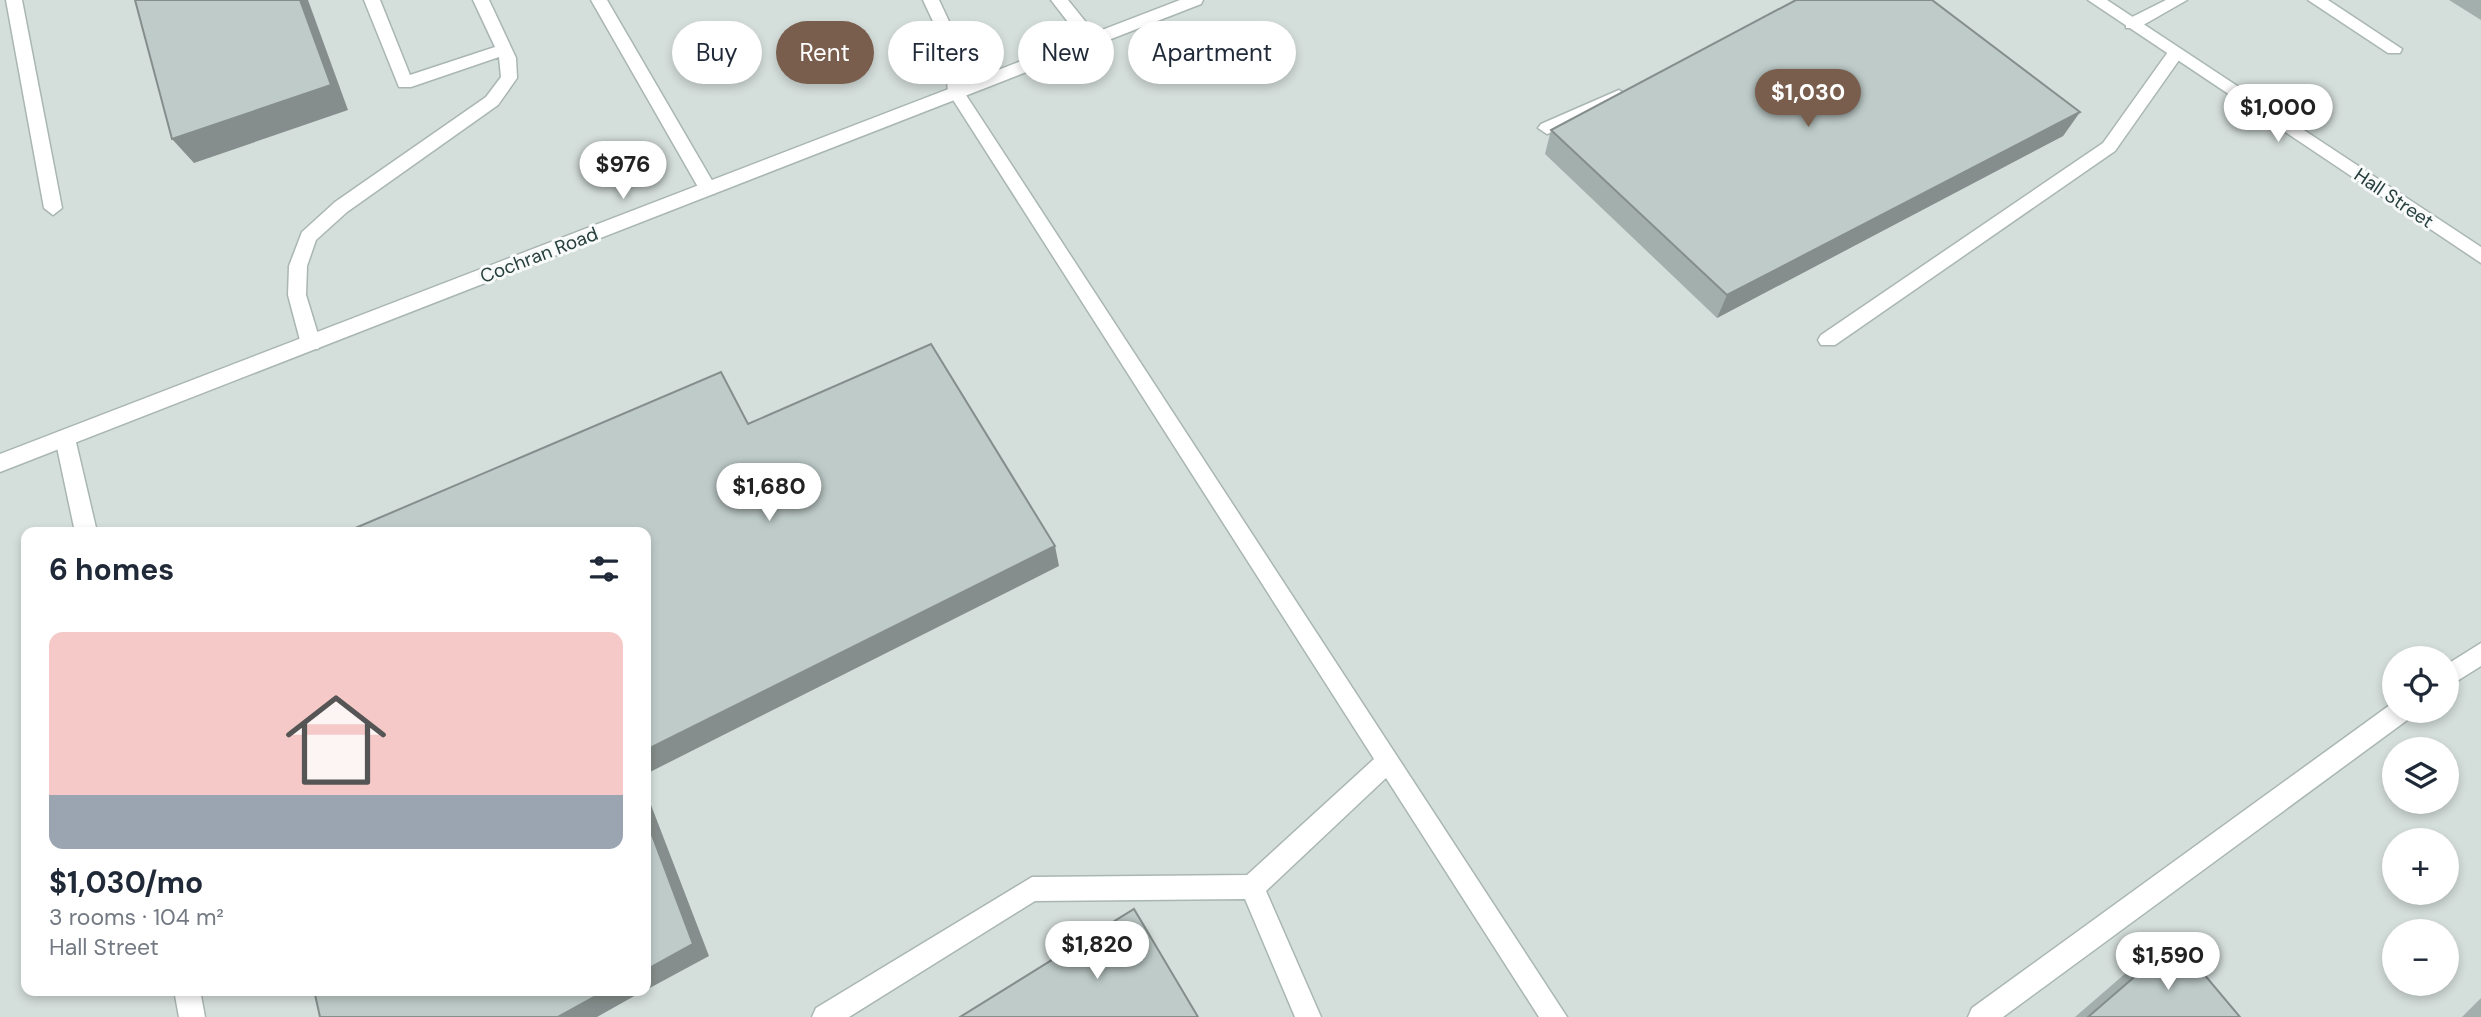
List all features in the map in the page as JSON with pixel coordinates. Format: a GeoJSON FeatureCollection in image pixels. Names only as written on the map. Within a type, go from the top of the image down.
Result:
{"type":"FeatureCollection","features":[{"type":"Feature","properties":{"kind":"street"},"geometry":{"type":"LineString","coordinates":[[15,0],[53,208]]}},
{"type":"Feature","properties":{"kind":"street"},"geometry":{"type":"LineString","coordinates":[[372,0],[405,83],[504,50]]}},
{"type":"Feature","properties":{"kind":"street"},"geometry":{"type":"LineString","coordinates":[[312,344],[297,295],[298,266],[308,237],[341,207],[492,101],[509,78],[508,58],[481,0]]}},
{"type":"Feature","properties":{"kind":"street"},"geometry":{"type":"LineString","coordinates":[[599,0],[709,189]]}},
{"type":"Feature","properties":{"kind":"street"},"geometry":{"type":"LineString","coordinates":[[930,0],[952,45],[956,92],[1554,1017]]}},
{"type":"Feature","properties":{"kind":"street"},"geometry":{"type":"LineString","coordinates":[[1059,0],[1076,21]]}},
{"type":"Feature","properties":{"kind":"street","name":"Cochran Road"},"geometry":{"type":"LineString","coordinates":[[1114,31],[1195,0]]}},
{"type":"Feature","properties":{"kind":"street","name":"Hall Street"},"geometry":{"type":"LineString","coordinates":[[2096,0],[2481,256]]}},
{"type":"Feature","properties":{"kind":"street"},"geometry":{"type":"LineString","coordinates":[[2132,24],[2179,0]]}},
{"type":"Feature","properties":{"kind":"street"},"geometry":{"type":"LineString","coordinates":[[2316,0],[2394,49]]}},
{"type":"Feature","properties":{"kind":"street"},"geometry":{"type":"LineString","coordinates":[[1828,340],[2109,147],[2176,53]]}},
{"type":"Feature","properties":{"kind":"street","name":"Cochran Road"},"geometry":{"type":"LineString","coordinates":[[0,463],[1018,68]]}},
{"type":"Feature","properties":{"kind":"street"},"geometry":{"type":"LineString","coordinates":[[1547,128],[1633,89]]}},
{"type":"Feature","properties":{"kind":"street"},"geometry":{"type":"LineString","coordinates":[[65,438],[85,527]]}},
{"type":"Feature","properties":{"kind":"street"},"geometry":{"type":"LineString","coordinates":[[2459,669],[2481,653]]}},
{"type":"Feature","properties":{"kind":"street"},"geometry":{"type":"LineString","coordinates":[[1981,1017],[2384,723]]}},
{"type":"Feature","properties":{"kind":"street"},"geometry":{"type":"LineString","coordinates":[[825,1017],[1032,889],[1252,887],[1388,761]]}},
{"type":"Feature","properties":{"kind":"street"},"geometry":{"type":"LineString","coordinates":[[1252,887],[1308,1017]]}},
{"type":"Feature","properties":{"kind":"street"},"geometry":{"type":"LineString","coordinates":[[188,996],[192,1017]]}},
{"type":"Feature","properties":{"kind":"shaded area"},"geometry":{"type":"Polygon","coordinates":[[[0,0],[2481,0],[2481,1017],[0,1017],[0,0]]]}},
{"type":"Feature","properties":{"kind":"building"},"geometry":{"type":"Polygon","coordinates":[[[135,0],[300,0],[331,85],[172,139],[135,0]]]}},
{"type":"Feature","properties":{"kind":"building"},"geometry":{"type":"Polygon","coordinates":[[[1796,0],[1932,0],[2080,112],[1727,295],[1551,130],[1796,0]]]}},
{"type":"Feature","properties":{"kind":"building"},"geometry":{"type":"Polygon","coordinates":[[[931,344],[1055,546],[651,748],[651,527],[358,527],[721,372],[748,424],[931,344]]]}},
{"type":"Feature","properties":{"kind":"building"},"geometry":{"type":"Polygon","coordinates":[[[651,832],[693,944],[651,967],[651,832]]]}},
{"type":"Feature","properties":{"kind":"building"},"geometry":{"type":"Polygon","coordinates":[[[1134,909],[1198,1017],[960,1017],[1134,909]]]}},
{"type":"Feature","properties":{"kind":"building"},"geometry":{"type":"Polygon","coordinates":[[[2176,941],[2240,1017],[2088,1017],[2176,941]]]}},
{"type":"Feature","properties":{"kind":"building"},"geometry":{"type":"Polygon","coordinates":[[[315,996],[596,996],[558,1017],[320,1017],[315,996]]]}}]}
